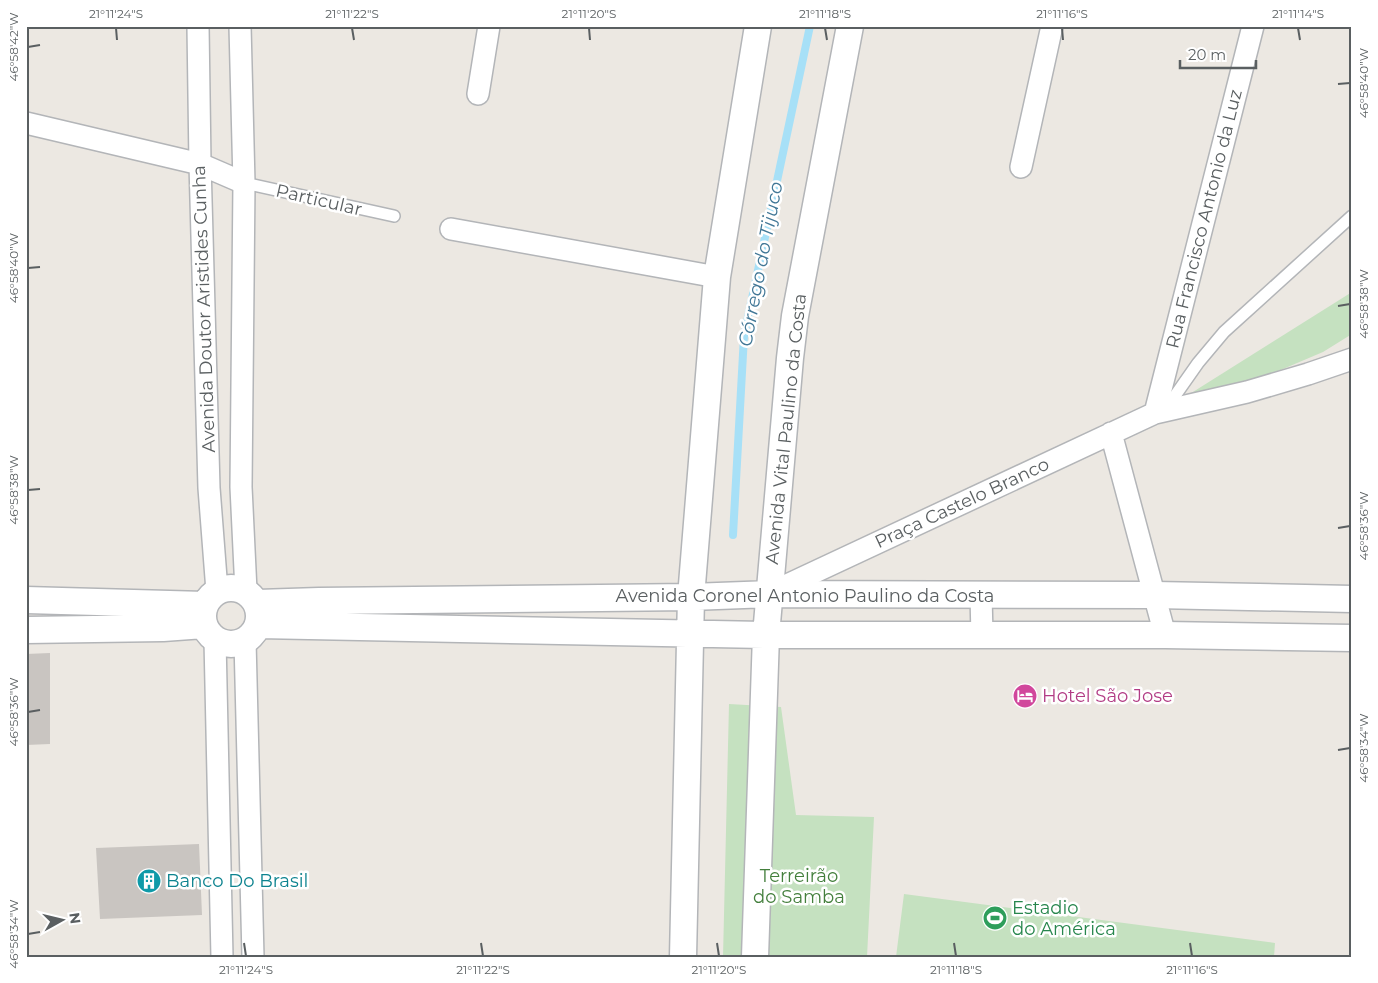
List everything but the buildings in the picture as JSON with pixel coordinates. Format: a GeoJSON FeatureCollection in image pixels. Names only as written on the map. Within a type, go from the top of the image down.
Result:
{"type":"FeatureCollection","features":[{"type":"Feature","properties":{"kind":"street","name":"Avenida Doutor Aristides Cunha"},"geometry":{"type":"LineString","coordinates":[[198,26],[209,488],[210,615],[218,771],[222,954]]}},
{"type":"Feature","properties":{"kind":"street","name":"Avenida Doutor Aristides Cunha"},"geometry":{"type":"LineString","coordinates":[[240,26],[244,183],[241,487],[252,615],[249,772],[253,953]]}},
{"type":"Feature","properties":{"kind":"street"},"geometry":{"type":"LineString","coordinates":[[478,94],[489,26]]}},
{"type":"Feature","properties":{"kind":"street"},"geometry":{"type":"LineString","coordinates":[[683,957],[691,597],[717,277],[758,26]]}},
{"type":"Feature","properties":{"kind":"street","name":"Avenida Vital Paulino da Costa"},"geometry":{"type":"LineString","coordinates":[[755,957],[766,635],[790,358],[795,316],[850,26]]}},
{"type":"Feature","properties":{"kind":"street"},"geometry":{"type":"LineString","coordinates":[[1021,167],[1052,26]]}},
{"type":"Feature","properties":{"kind":"street","name":"Rua Francisco Antonio da Luz"},"geometry":{"type":"LineString","coordinates":[[1160,411],[1253,26]]}},
{"type":"Feature","properties":{"kind":"street"},"geometry":{"type":"LineString","coordinates":[[26,123],[200,164],[244,183]]}},
{"type":"Feature","properties":{"kind":"street"},"geometry":{"type":"LineString","coordinates":[[451,229],[717,277]]}},
{"type":"Feature","properties":{"kind":"street","name":"Praça Castelo Branco"},"geometry":{"type":"LineString","coordinates":[[769,594],[1160,411],[1247,392],[1352,359]]}},
{"type":"Feature","properties":{"kind":"street"},"geometry":{"type":"LineString","coordinates":[[1111,433],[1165,635]]}},
{"type":"Feature","properties":{"kind":"street"},"geometry":{"type":"LineString","coordinates":[[209,488],[241,487]]}},
{"type":"Feature","properties":{"kind":"street"},"geometry":{"type":"LineString","coordinates":[[26,630],[163,628],[210,615],[231,587],[252,615],[230,645],[210,615]]}},
{"type":"Feature","properties":{"kind":"street","name":"Avenida Coronel Antonio Paulino da Costa"},"geometry":{"type":"LineString","coordinates":[[252,615],[319,601],[691,597],[769,594],[1155,595],[1352,599]]}},
{"type":"Feature","properties":{"kind":"street"},"geometry":{"type":"LineString","coordinates":[[981,596],[982,636]]}},
{"type":"Feature","properties":{"kind":"street"},"geometry":{"type":"LineString","coordinates":[[26,600],[210,615]]}},
{"type":"Feature","properties":{"kind":"street","name":"Avenida Coronel Antonio Paulino da Costa"},"geometry":{"type":"LineString","coordinates":[[252,615],[691,634],[1165,635],[1352,638]]}},
{"type":"Feature","properties":{"kind":"street"},"geometry":{"type":"LineString","coordinates":[[218,771],[249,772]]}},
{"type":"Feature","properties":{"kind":"street"},"geometry":{"type":"LineString","coordinates":[[222,954],[253,953]]}},
{"type":"Feature","properties":{"kind":"lane","name":"Particular"},"geometry":{"type":"LineString","coordinates":[[244,183],[394,216]]}},
{"type":"Feature","properties":{"kind":"lane"},"geometry":{"type":"LineString","coordinates":[[1160,411],[1224,332],[1352,216]]}},
{"type":"Feature","properties":{"kind":"green space"},"geometry":{"type":"Polygon","coordinates":[[[1352,292],[1352,334],[1323,352],[1245,385],[1177,402],[1352,292]]]}},
{"type":"Feature","properties":{"kind":"green space","name":"Terreirão do Samba"},"geometry":{"type":"Polygon","coordinates":[[[729,704],[781,707],[796,815],[874,817],[867,957],[723,957],[729,704]]]}},
{"type":"Feature","properties":{"kind":"green space","name":"Estadio do América"},"geometry":{"type":"Polygon","coordinates":[[[904,894],[1275,943],[1274,957],[896,957],[904,894]]]}},
{"type":"Feature","properties":{"kind":"waterway","name":"Córrego do Tijuco"},"geometry":{"type":"LineString","coordinates":[[733,535],[744,336],[810,26]]}},
{"type":"Feature","properties":{"kind":"place","name":"Hotel São Jose"},"geometry":{"type":"Point","coordinates":[1025,696]}},
{"type":"Feature","properties":{"kind":"place","name":"Banco Do Brasil"},"geometry":{"type":"Point","coordinates":[149,881]}},
{"type":"Feature","properties":{"kind":"place","name":"Estadio do América"},"geometry":{"type":"Point","coordinates":[995,918]}}]}
